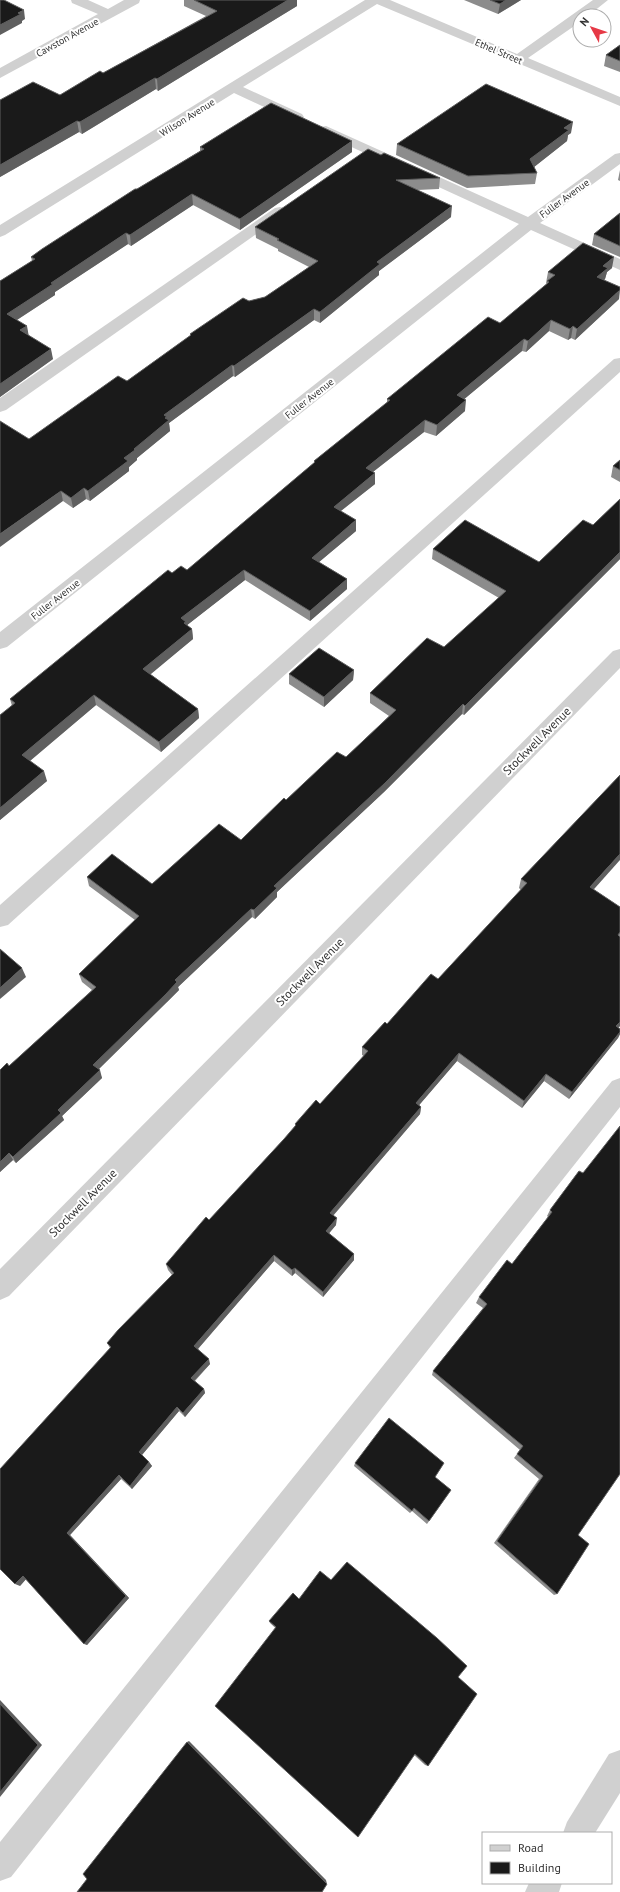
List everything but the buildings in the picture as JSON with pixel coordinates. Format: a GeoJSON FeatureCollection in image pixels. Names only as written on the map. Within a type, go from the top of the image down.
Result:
{"type":"FeatureCollection","features":[{"type":"Feature","properties":{"kind":"street"},"geometry":{"type":"LineString","coordinates":[[77,0],[108,14]]}},
{"type":"Feature","properties":{"kind":"street","name":"Cawston Avenue"},"geometry":{"type":"LineString","coordinates":[[0,74],[134,0]]}},
{"type":"Feature","properties":{"kind":"street","name":"Wilson Avenue"},"geometry":{"type":"LineString","coordinates":[[0,232],[374,0]]}},
{"type":"Feature","properties":{"kind":"street","name":"Ethel Street"},"geometry":{"type":"LineString","coordinates":[[379,0],[620,102]]}},
{"type":"Feature","properties":{"kind":"street"},"geometry":{"type":"LineString","coordinates":[[518,59],[602,0]]}},
{"type":"Feature","properties":{"kind":"street"},"geometry":{"type":"LineString","coordinates":[[234,88],[620,265]]}},
{"type":"Feature","properties":{"kind":"street"},"geometry":{"type":"LineString","coordinates":[[354,159],[368,150]]}},
{"type":"Feature","properties":{"kind":"street","name":"Fuller Avenue"},"geometry":{"type":"LineString","coordinates":[[0,642],[530,223],[620,157]]}},
{"type":"Feature","properties":{"kind":"street"},"geometry":{"type":"LineString","coordinates":[[0,406],[289,204]]}},
{"type":"Feature","properties":{"kind":"street"},"geometry":{"type":"LineString","coordinates":[[0,918],[620,363]]}},
{"type":"Feature","properties":{"kind":"street","name":"Stockwell Avenue"},"geometry":{"type":"LineString","coordinates":[[0,1287],[620,656]]}},
{"type":"Feature","properties":{"kind":"street"},"geometry":{"type":"LineString","coordinates":[[0,1866],[620,1089]]}},
{"type":"Feature","properties":{"kind":"street"},"geometry":{"type":"LineString","coordinates":[[579,1832],[620,1765]]}}]}
